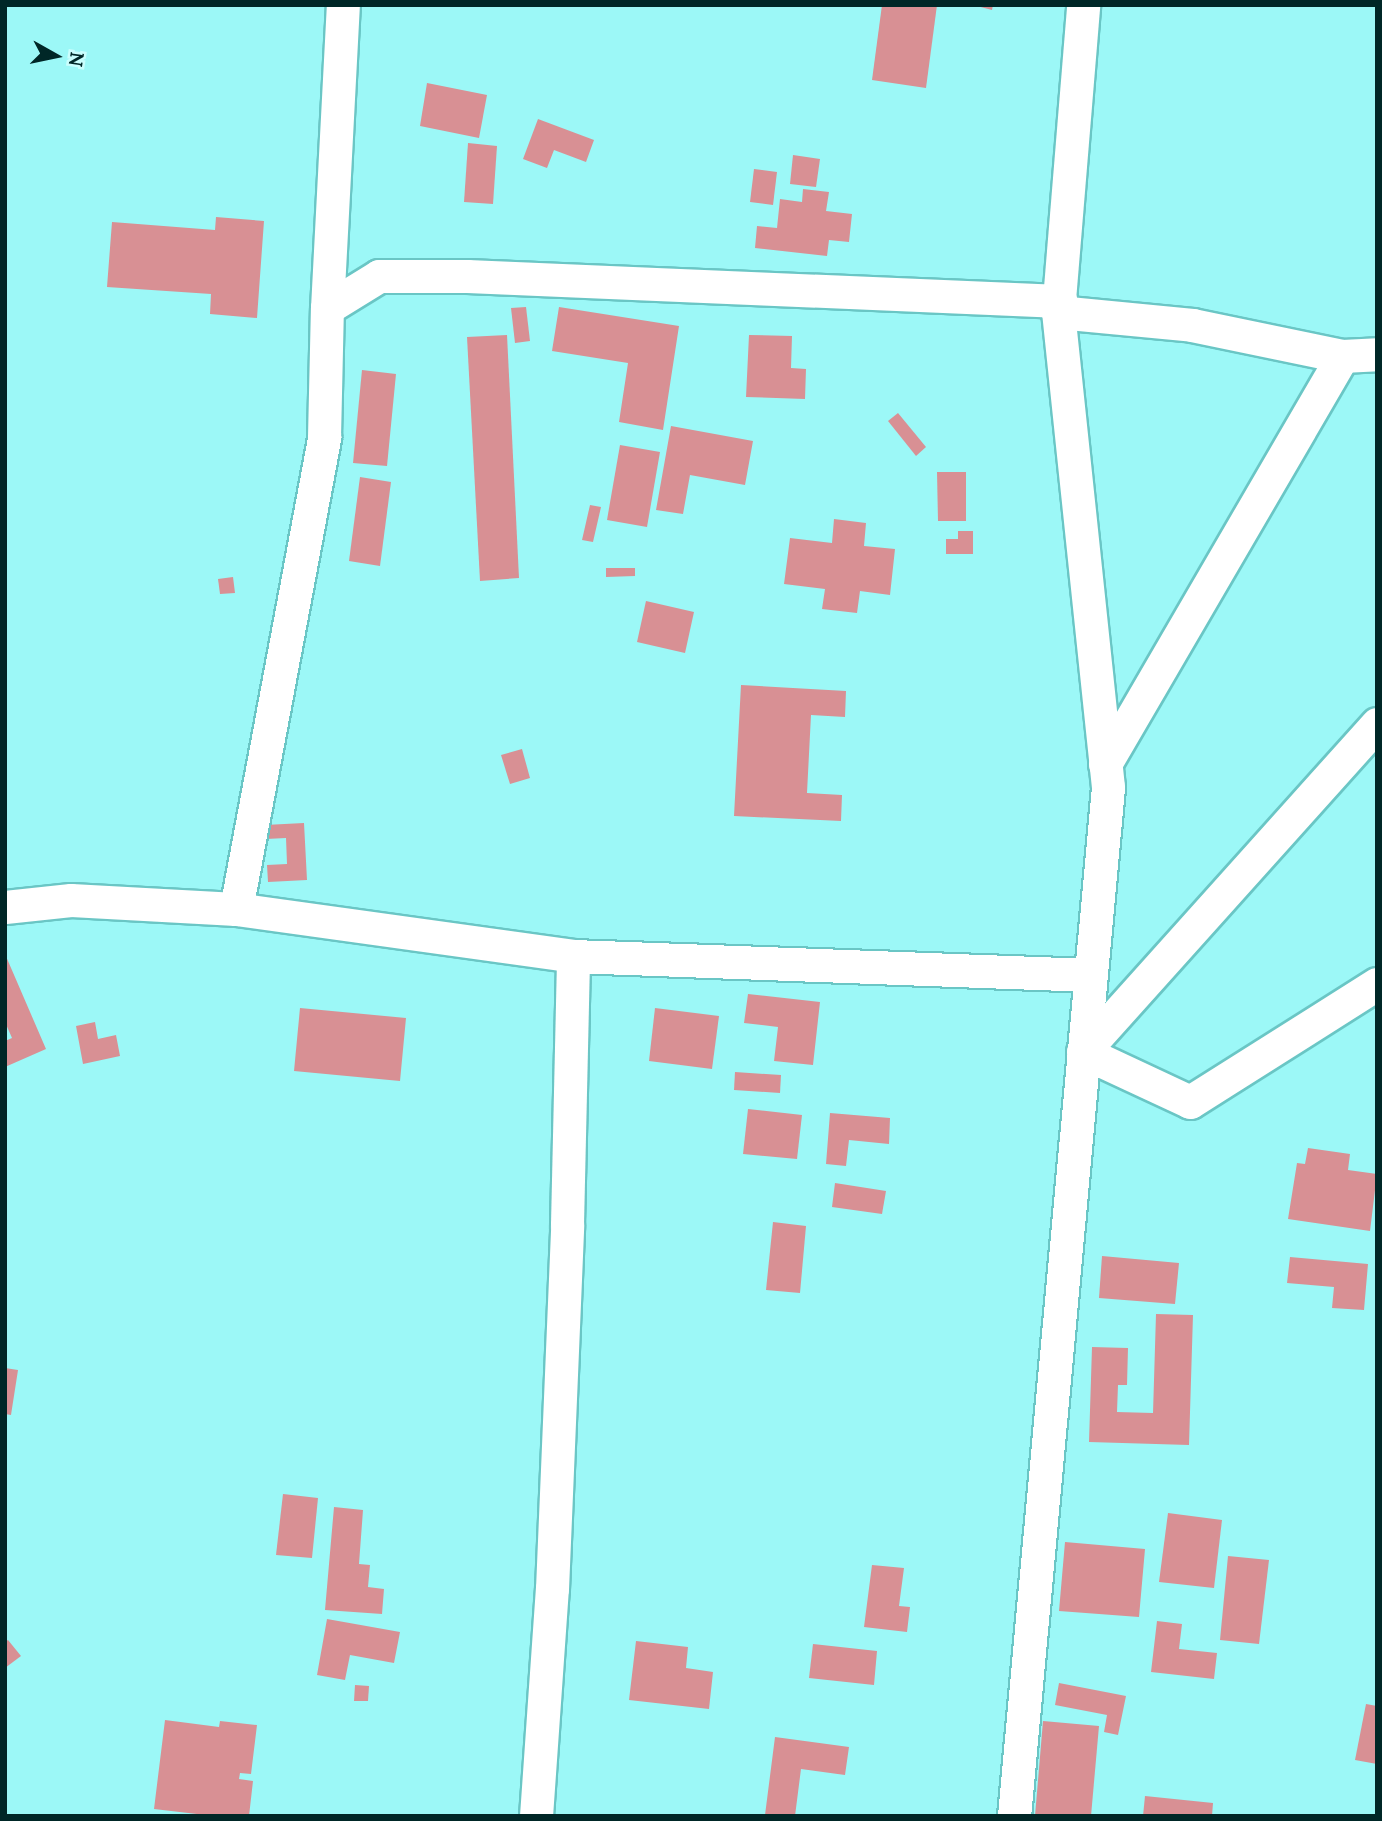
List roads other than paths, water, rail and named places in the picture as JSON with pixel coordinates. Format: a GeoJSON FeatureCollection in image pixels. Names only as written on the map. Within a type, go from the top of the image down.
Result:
{"type":"FeatureCollection","features":[{"type":"Feature","properties":{"kind":"street"},"geometry":{"type":"LineString","coordinates":[[236,909],[324,437],[327,307],[343,5]]}},
{"type":"Feature","properties":{"kind":"street"},"geometry":{"type":"LineString","coordinates":[[1014,1816],[1108,787],[1059,307],[1083,5]]}},
{"type":"Feature","properties":{"kind":"street"},"geometry":{"type":"LineString","coordinates":[[327,307],[379,276],[467,276],[1059,307],[1192,325],[1342,356],[1377,354]]}},
{"type":"Feature","properties":{"kind":"street"},"geometry":{"type":"LineString","coordinates":[[1105,764],[1342,356]]}},
{"type":"Feature","properties":{"kind":"street"},"geometry":{"type":"LineString","coordinates":[[1083,1052],[1377,724]]}},
{"type":"Feature","properties":{"kind":"street"},"geometry":{"type":"LineString","coordinates":[[5,908],[71,900],[236,909],[573,956],[1090,975]]}},
{"type":"Feature","properties":{"kind":"street"},"geometry":{"type":"LineString","coordinates":[[536,1816],[552,1575],[567,1224],[573,956]]}},
{"type":"Feature","properties":{"kind":"street"},"geometry":{"type":"LineString","coordinates":[[1083,1052],[1190,1102],[1377,984]]}}]}
